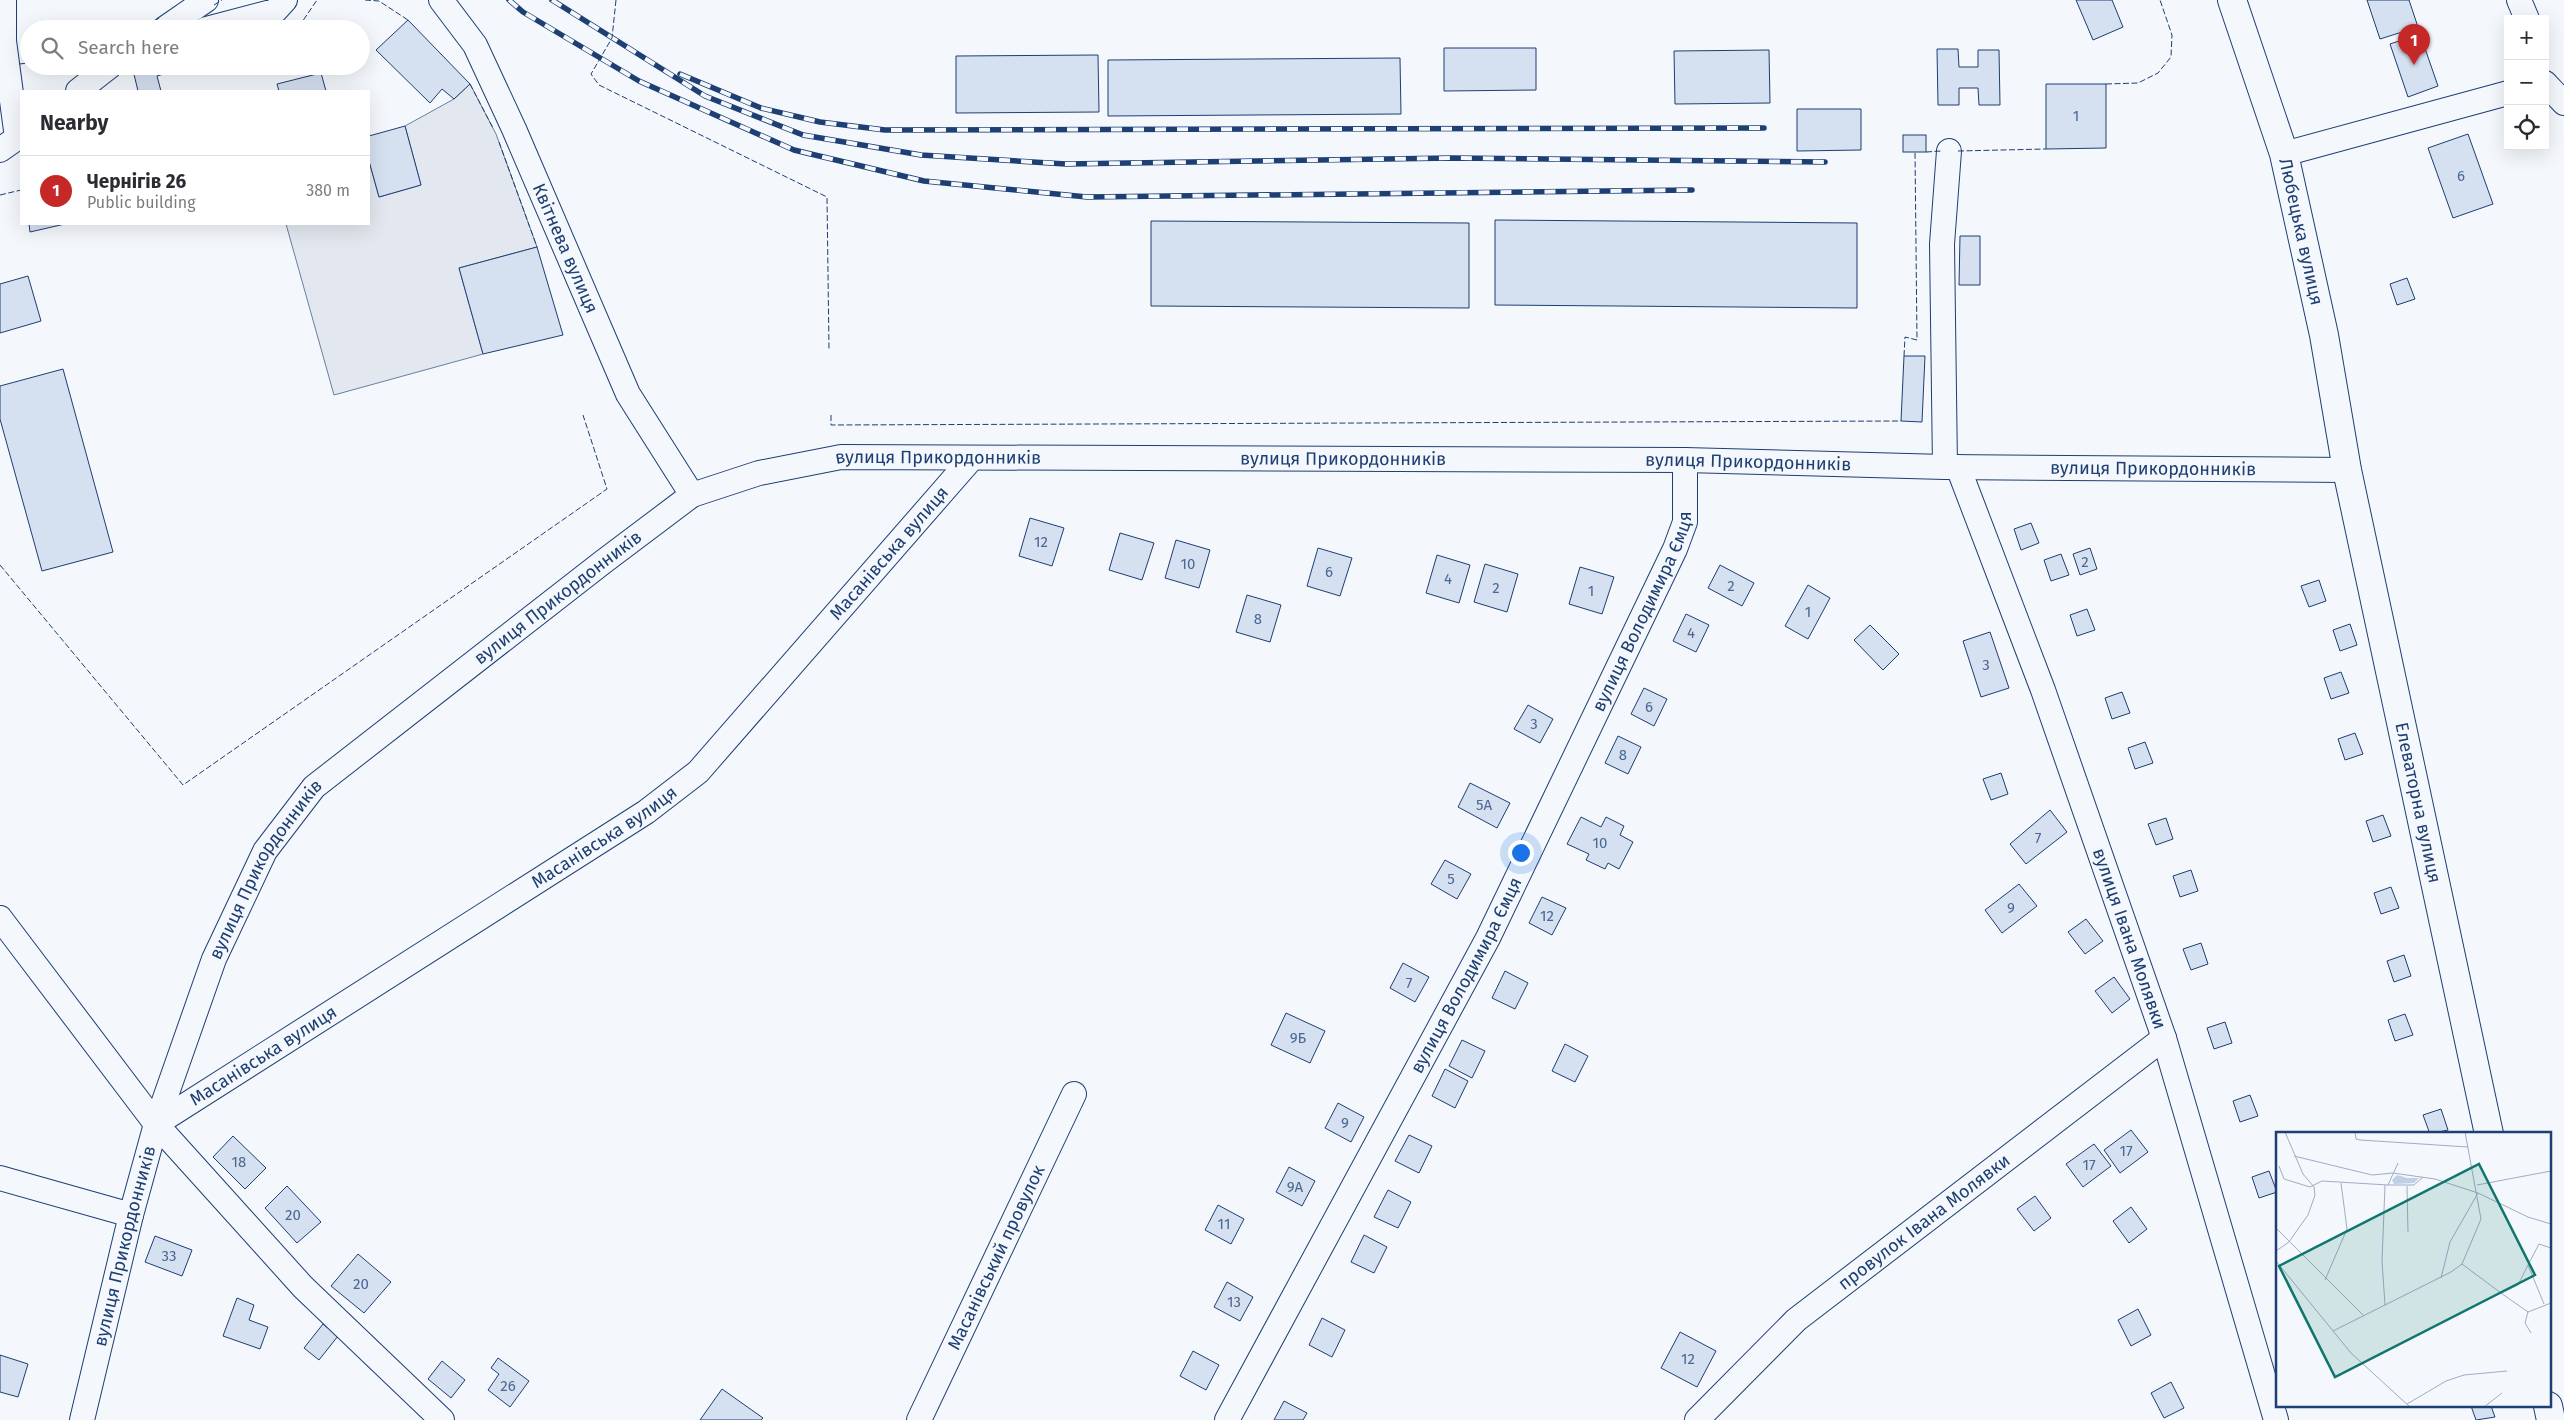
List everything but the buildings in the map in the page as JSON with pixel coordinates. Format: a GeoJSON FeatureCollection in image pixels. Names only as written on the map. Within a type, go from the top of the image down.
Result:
{"type":"FeatureCollection","features":[{"type":"Feature","properties":{"kind":"main road","name":"Любецька вулиця"},"geometry":{"type":"LineString","coordinates":[[2232,0],[2284,154],[2324,335],[2347,470]]}},
{"type":"Feature","properties":{"kind":"main road","name":"Елеваторна вулиця"},"geometry":{"type":"LineString","coordinates":[[2347,470],[2489,1132]]}},
{"type":"Feature","properties":{"kind":"street"},"geometry":{"type":"LineString","coordinates":[[4,0],[4,41],[13,141]]}},
{"type":"Feature","properties":{"kind":"street"},"geometry":{"type":"LineString","coordinates":[[177,20],[206,0]]}},
{"type":"Feature","properties":{"kind":"street"},"geometry":{"type":"LineString","coordinates":[[240,20],[275,11],[285,0]]}},
{"type":"Feature","properties":{"kind":"street","name":"Квітнева вулиця"},"geometry":{"type":"LineString","coordinates":[[441,0],[475,45],[505,131],[628,394],[692,495]]}},
{"type":"Feature","properties":{"kind":"street"},"geometry":{"type":"LineString","coordinates":[[2519,0],[2525,15]]}},
{"type":"Feature","properties":{"kind":"street"},"geometry":{"type":"LineString","coordinates":[[79,90],[98,75]]}},
{"type":"Feature","properties":{"kind":"street"},"geometry":{"type":"LineString","coordinates":[[2549,87],[2564,103]]}},
{"type":"Feature","properties":{"kind":"street"},"geometry":{"type":"LineString","coordinates":[[2284,154],[2504,94]]}},
{"type":"Feature","properties":{"kind":"street"},"geometry":{"type":"LineString","coordinates":[[1949,151],[1942,244],[1952,467]]}},
{"type":"Feature","properties":{"kind":"street","name":"вулиця Прикордонників"},"geometry":{"type":"LineString","coordinates":[[82,1420],[131,1215],[156,1124],[214,959],[265,851],[314,787],[692,495],[759,474],[841,458],[1685,460],[1952,467],[2347,470]]}},
{"type":"Feature","properties":{"kind":"street","name":"Масанівська вулиця"},"geometry":{"type":"LineString","coordinates":[[156,1124],[646,812],[698,772],[972,458]]}},
{"type":"Feature","properties":{"kind":"street","name":"вулиця Володимира Ємця"},"geometry":{"type":"LineString","coordinates":[[1227,1420],[1488,938],[1675,549],[1685,522],[1685,460]]}},
{"type":"Feature","properties":{"kind":"street","name":"вулиця Івана Молявки"},"geometry":{"type":"LineString","coordinates":[[1952,467],[2043,690],[2164,1038],[2276,1420]]}},
{"type":"Feature","properties":{"kind":"street"},"geometry":{"type":"LineString","coordinates":[[0,918],[156,1124],[303,1287],[442,1420]]}},
{"type":"Feature","properties":{"kind":"street","name":"провулок Івана Молявки"},"geometry":{"type":"LineString","coordinates":[[1697,1420],[1796,1320],[2164,1038]]}},
{"type":"Feature","properties":{"kind":"street","name":"Масанівський провулок"},"geometry":{"type":"LineString","coordinates":[[919,1420],[1074,1094]]}},
{"type":"Feature","properties":{"kind":"street"},"geometry":{"type":"LineString","coordinates":[[0,1178],[131,1215]]}},
{"type":"Feature","properties":{"kind":"shaded area"},"geometry":{"type":"Polygon","coordinates":[[[470,84],[496,134],[537,247],[459,268],[483,354],[334,395],[286,225],[370,225],[370,165],[379,197],[421,185],[405,126],[454,99],[470,84]]]}},
{"type":"Feature","properties":{"kind":"railway"},"geometry":{"type":"LineString","coordinates":[[509,0],[523,12],[639,81],[794,150],[924,181],[1087,197],[1692,190]]}},
{"type":"Feature","properties":{"kind":"railway"},"geometry":{"type":"LineString","coordinates":[[552,0],[705,96],[803,135],[921,155],[1066,164],[1451,158],[1825,162]]}},
{"type":"Feature","properties":{"kind":"railway"},"geometry":{"type":"LineString","coordinates":[[680,74],[761,108],[820,122],[885,130],[1764,128]]}},
{"type":"Feature","properties":{"kind":"fence"},"geometry":{"type":"LineString","coordinates":[[214,5],[222,0]]}},
{"type":"Feature","properties":{"kind":"fence"},"geometry":{"type":"LineString","coordinates":[[303,20],[317,0]]}},
{"type":"Feature","properties":{"kind":"fence"},"geometry":{"type":"LineString","coordinates":[[365,0],[379,1],[408,20]]}},
{"type":"Feature","properties":{"kind":"fence"},"geometry":{"type":"LineString","coordinates":[[616,0],[612,38],[591,74],[599,85],[827,197],[829,349]]}},
{"type":"Feature","properties":{"kind":"fence"},"geometry":{"type":"LineString","coordinates":[[2106,84],[2138,83],[2158,73],[2171,57],[2172,35],[2160,0]]}},
{"type":"Feature","properties":{"kind":"fence"},"geometry":{"type":"LineString","coordinates":[[470,84],[493,128]]}},
{"type":"Feature","properties":{"kind":"fence"},"geometry":{"type":"LineString","coordinates":[[499,142],[537,247]]}},
{"type":"Feature","properties":{"kind":"fence"},"geometry":{"type":"LineString","coordinates":[[1958,151],[2046,149]]}},
{"type":"Feature","properties":{"kind":"fence"},"geometry":{"type":"LineString","coordinates":[[1926,152],[1941,151]]}},
{"type":"Feature","properties":{"kind":"fence"},"geometry":{"type":"LineString","coordinates":[[1904,356],[1905,337],[1917,340],[1915,152]]}},
{"type":"Feature","properties":{"kind":"fence"},"geometry":{"type":"LineString","coordinates":[[0,195],[20,190]]}},
{"type":"Feature","properties":{"kind":"fence"},"geometry":{"type":"LineString","coordinates":[[0,565],[183,785],[607,489],[583,415]]}},
{"type":"Feature","properties":{"kind":"fence"},"geometry":{"type":"LineString","coordinates":[[831,415],[831,425],[1901,421]]}},
{"type":"Feature","properties":{"kind":"place","name":"Чернігів 26"},"geometry":{"type":"Point","coordinates":[2414,65]}}]}
